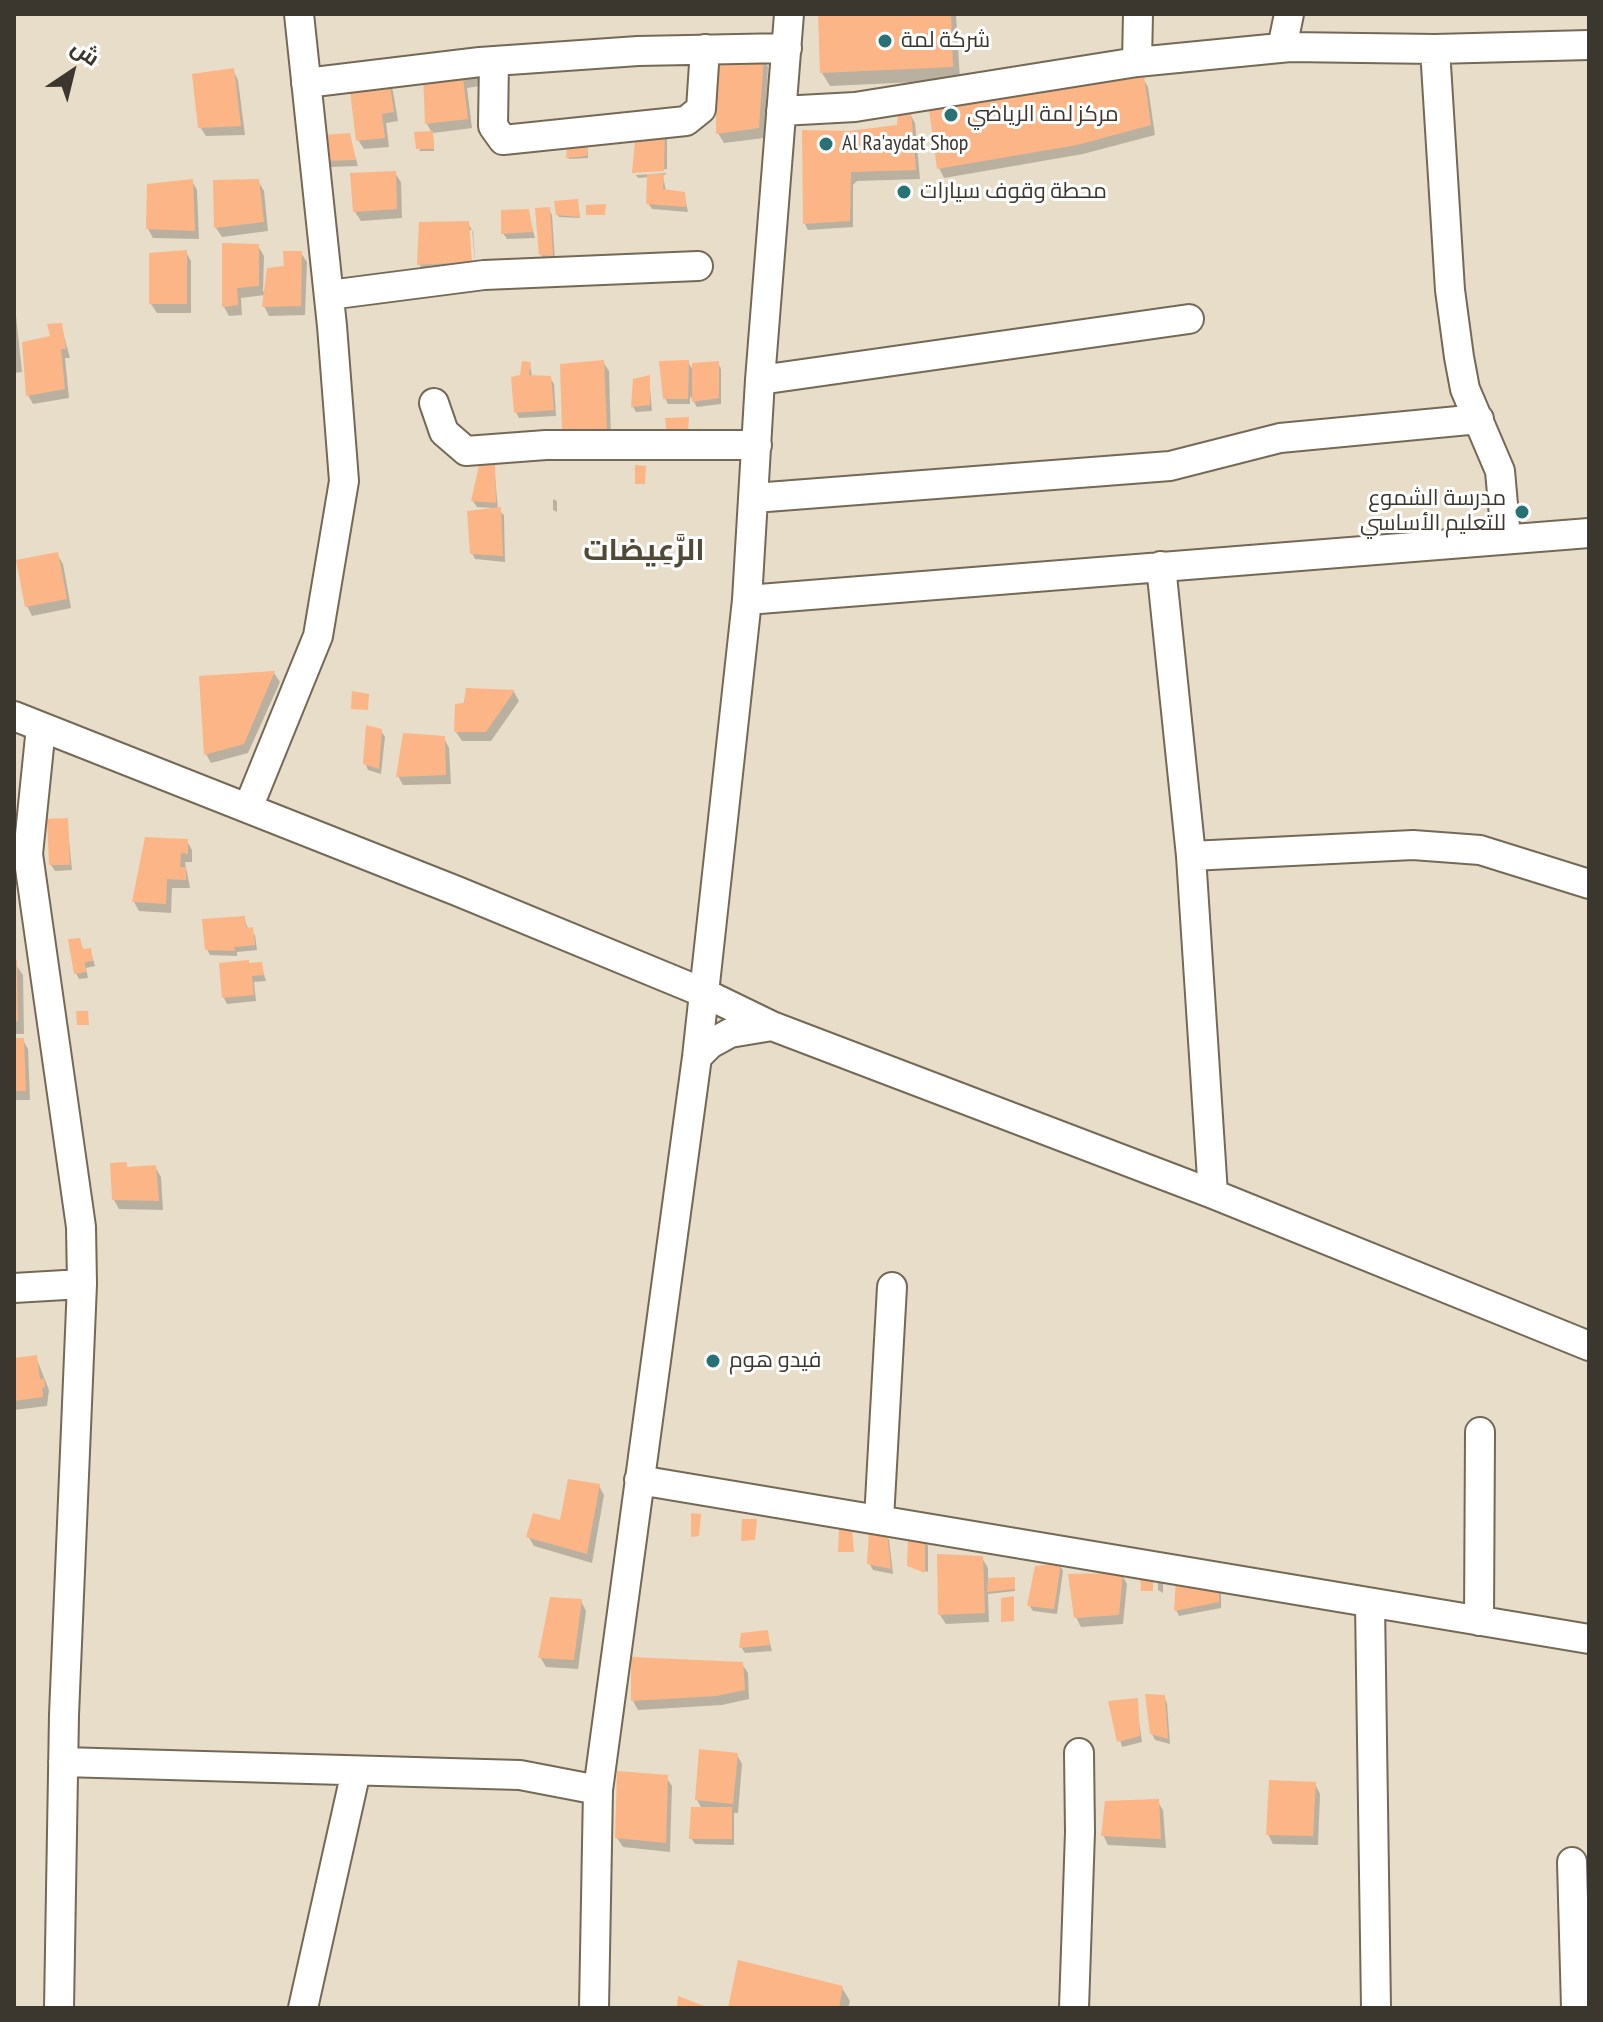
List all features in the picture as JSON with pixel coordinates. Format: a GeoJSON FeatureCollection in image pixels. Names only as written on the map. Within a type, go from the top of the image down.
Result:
{"type":"FeatureCollection","features":[{"type":"Feature","properties":{"kind":"street"},"geometry":{"type":"LineString","coordinates":[[248,808],[318,636],[344,481],[329,295],[299,14]]}},
{"type":"Feature","properties":{"kind":"street"},"geometry":{"type":"LineString","coordinates":[[594,2008],[598,1790],[697,1057],[747,600],[760,380],[789,14]]}},
{"type":"Feature","properties":{"kind":"street"},"geometry":{"type":"LineString","coordinates":[[1137,62],[1138,14]]}},
{"type":"Feature","properties":{"kind":"street"},"geometry":{"type":"LineString","coordinates":[[1282,48],[1289,14]]}},
{"type":"Feature","properties":{"kind":"street"},"geometry":{"type":"LineString","coordinates":[[781,111],[855,107],[1137,62],[1282,48],[1435,49],[1589,45]]}},
{"type":"Feature","properties":{"kind":"street"},"geometry":{"type":"LineString","coordinates":[[306,83],[494,61],[705,49],[787,48]]}},
{"type":"Feature","properties":{"kind":"street"},"geometry":{"type":"LineString","coordinates":[[494,61],[493,126],[503,140],[686,121],[701,109],[705,49]]}},
{"type":"Feature","properties":{"kind":"street"},"geometry":{"type":"LineString","coordinates":[[1435,49],[1450,290],[1465,389],[1500,471],[1506,538]]}},
{"type":"Feature","properties":{"kind":"street"},"geometry":{"type":"LineString","coordinates":[[329,295],[484,275],[698,266]]}},
{"type":"Feature","properties":{"kind":"street"},"geometry":{"type":"LineString","coordinates":[[760,380],[1189,319]]}},
{"type":"Feature","properties":{"kind":"street"},"geometry":{"type":"LineString","coordinates":[[434,403],[444,432],[466,451],[546,445],[757,445]]}},
{"type":"Feature","properties":{"kind":"street"},"geometry":{"type":"LineString","coordinates":[[754,498],[1170,466],[1280,438],[1479,419]]}},
{"type":"Feature","properties":{"kind":"street"},"geometry":{"type":"LineString","coordinates":[[747,600],[1589,533]]}},
{"type":"Feature","properties":{"kind":"street"},"geometry":{"type":"LineString","coordinates":[[1161,566],[1191,856],[1213,1194]]}},
{"type":"Feature","properties":{"kind":"street"},"geometry":{"type":"LineString","coordinates":[[14,716],[702,992],[772,1026],[1213,1194],[1589,1346]]}},
{"type":"Feature","properties":{"kind":"street"},"geometry":{"type":"LineString","coordinates":[[41,727],[31,796],[28,854],[81,1227],[82,1284],[63,1762],[59,2008]]}},
{"type":"Feature","properties":{"kind":"street"},"geometry":{"type":"LineString","coordinates":[[1191,856],[1413,845],[1480,850],[1589,884]]}},
{"type":"Feature","properties":{"kind":"street"},"geometry":{"type":"LineString","coordinates":[[697,1057],[710,1044],[730,1033],[772,1026]]}},
{"type":"Feature","properties":{"kind":"street"},"geometry":{"type":"LineString","coordinates":[[14,1288],[82,1284]]}},
{"type":"Feature","properties":{"kind":"street"},"geometry":{"type":"LineString","coordinates":[[879,1519],[892,1287]]}},
{"type":"Feature","properties":{"kind":"street"},"geometry":{"type":"LineString","coordinates":[[1479,1621],[1480,1432]]}},
{"type":"Feature","properties":{"kind":"street"},"geometry":{"type":"LineString","coordinates":[[639,1480],[1589,1639]]}},
{"type":"Feature","properties":{"kind":"street"},"geometry":{"type":"LineString","coordinates":[[1370,1604],[1376,2008]]}},
{"type":"Feature","properties":{"kind":"street"},"geometry":{"type":"LineString","coordinates":[[1074,2008],[1080,1832],[1079,1753]]}},
{"type":"Feature","properties":{"kind":"street"},"geometry":{"type":"LineString","coordinates":[[63,1762],[520,1775],[598,1790]]}},
{"type":"Feature","properties":{"kind":"street"},"geometry":{"type":"LineString","coordinates":[[303,2008],[356,1771]]}},
{"type":"Feature","properties":{"kind":"street"},"geometry":{"type":"LineString","coordinates":[[1572,1862],[1576,2008]]}},
{"type":"Feature","properties":{"kind":"building","name":"شركة لمة"},"geometry":{"type":"Polygon","coordinates":[[[818,14],[951,14],[953,67],[820,73],[818,14]]]}},
{"type":"Feature","properties":{"kind":"building"},"geometry":{"type":"Polygon","coordinates":[[[764,56],[759,128],[716,134],[716,57],[764,56]]]}},
{"type":"Feature","properties":{"kind":"building"},"geometry":{"type":"Polygon","coordinates":[[[234,68],[241,126],[198,128],[192,74],[234,68]]]}},
{"type":"Feature","properties":{"kind":"building"},"geometry":{"type":"Polygon","coordinates":[[[423,72],[482,75],[463,78],[468,119],[425,124],[423,72]]]}},
{"type":"Feature","properties":{"kind":"building"},"geometry":{"type":"Polygon","coordinates":[[[1144,76],[1151,125],[1077,145],[937,169],[929,109],[1144,76]]]}},
{"type":"Feature","properties":{"kind":"building"},"geometry":{"type":"Polygon","coordinates":[[[389,80],[394,112],[382,114],[385,138],[356,141],[349,83],[389,80]]]}},
{"type":"Feature","properties":{"kind":"building"},"geometry":{"type":"Polygon","coordinates":[[[911,111],[916,170],[851,172],[850,221],[803,224],[802,130],[849,131],[897,125],[898,114],[911,111]]]}},
{"type":"Feature","properties":{"kind":"building"},"geometry":{"type":"Polygon","coordinates":[[[665,128],[664,171],[632,173],[636,130],[665,128]]]}},
{"type":"Feature","properties":{"kind":"building"},"geometry":{"type":"Polygon","coordinates":[[[433,131],[434,149],[416,149],[414,132],[433,131]]]}},
{"type":"Feature","properties":{"kind":"building"},"geometry":{"type":"Polygon","coordinates":[[[350,133],[356,160],[325,161],[322,135],[350,133]]]}},
{"type":"Feature","properties":{"kind":"building"},"geometry":{"type":"Polygon","coordinates":[[[568,137],[587,137],[587,156],[566,158],[568,137]]]}},
{"type":"Feature","properties":{"kind":"building"},"geometry":{"type":"Polygon","coordinates":[[[396,171],[397,209],[353,212],[350,173],[396,171]]]}},
{"type":"Feature","properties":{"kind":"building"},"geometry":{"type":"Polygon","coordinates":[[[647,174],[664,174],[663,189],[685,192],[686,207],[646,204],[647,174]]]}},
{"type":"Feature","properties":{"kind":"building"},"geometry":{"type":"Polygon","coordinates":[[[193,179],[195,231],[146,229],[147,184],[193,179]]]}},
{"type":"Feature","properties":{"kind":"building"},"geometry":{"type":"Polygon","coordinates":[[[259,179],[264,222],[214,228],[213,180],[259,179]]]}},
{"type":"Feature","properties":{"kind":"building"},"geometry":{"type":"Polygon","coordinates":[[[578,199],[580,217],[556,215],[554,201],[578,199]]]}},
{"type":"Feature","properties":{"kind":"building"},"geometry":{"type":"Polygon","coordinates":[[[606,204],[605,215],[586,215],[586,205],[606,204]]]}},
{"type":"Feature","properties":{"kind":"building"},"geometry":{"type":"Polygon","coordinates":[[[550,207],[553,256],[539,255],[535,208],[550,207]]]}},
{"type":"Feature","properties":{"kind":"building"},"geometry":{"type":"Polygon","coordinates":[[[529,209],[533,232],[501,234],[501,210],[529,209]]]}},
{"type":"Feature","properties":{"kind":"building"},"geometry":{"type":"Polygon","coordinates":[[[469,221],[472,262],[417,265],[419,222],[469,221]]]}},
{"type":"Feature","properties":{"kind":"building"},"geometry":{"type":"Polygon","coordinates":[[[222,243],[259,244],[259,286],[237,288],[238,305],[222,307],[222,243]]]}},
{"type":"Feature","properties":{"kind":"building"},"geometry":{"type":"Polygon","coordinates":[[[187,250],[187,304],[149,304],[149,253],[187,250]]]}},
{"type":"Feature","properties":{"kind":"building"},"geometry":{"type":"Polygon","coordinates":[[[283,251],[302,251],[301,306],[262,307],[267,268],[284,266],[283,251]]]}},
{"type":"Feature","properties":{"kind":"building"},"geometry":{"type":"Polygon","coordinates":[[[62,323],[66,349],[61,349],[65,389],[26,396],[22,342],[50,336],[47,324],[62,323]]]}},
{"type":"Feature","properties":{"kind":"building"},"geometry":{"type":"Polygon","coordinates":[[[604,360],[607,429],[562,430],[560,364],[604,360]]]}},
{"type":"Feature","properties":{"kind":"building"},"geometry":{"type":"Polygon","coordinates":[[[689,360],[688,399],[663,399],[659,361],[689,360]]]}},
{"type":"Feature","properties":{"kind":"building"},"geometry":{"type":"Polygon","coordinates":[[[522,361],[531,362],[529,375],[551,376],[554,410],[514,413],[511,377],[520,375],[522,361]]]}},
{"type":"Feature","properties":{"kind":"building"},"geometry":{"type":"Polygon","coordinates":[[[719,361],[719,398],[692,402],[692,363],[719,361]]]}},
{"type":"Feature","properties":{"kind":"building"},"geometry":{"type":"Polygon","coordinates":[[[650,375],[650,405],[631,407],[633,379],[650,375]]]}},
{"type":"Feature","properties":{"kind":"building"},"geometry":{"type":"Polygon","coordinates":[[[689,417],[688,432],[667,435],[665,418],[689,417]]]}},
{"type":"Feature","properties":{"kind":"building"},"geometry":{"type":"Polygon","coordinates":[[[480,461],[495,461],[496,503],[471,501],[480,461]]]}},
{"type":"Feature","properties":{"kind":"building"},"geometry":{"type":"Polygon","coordinates":[[[635,465],[646,466],[645,484],[635,484],[635,465]]]}},
{"type":"Feature","properties":{"kind":"building"},"geometry":{"type":"Polygon","coordinates":[[[501,507],[503,556],[470,554],[467,511],[501,507]]]}},
{"type":"Feature","properties":{"kind":"building"},"geometry":{"type":"Polygon","coordinates":[[[58,552],[67,599],[25,607],[16,560],[58,552]]]}},
{"type":"Feature","properties":{"kind":"building"},"geometry":{"type":"Polygon","coordinates":[[[275,671],[244,744],[204,755],[199,676],[275,671]]]}},
{"type":"Feature","properties":{"kind":"building"},"geometry":{"type":"Polygon","coordinates":[[[466,688],[515,690],[486,732],[454,732],[455,704],[464,703],[466,688]]]}},
{"type":"Feature","properties":{"kind":"building"},"geometry":{"type":"Polygon","coordinates":[[[352,691],[369,694],[368,710],[351,709],[352,691]]]}},
{"type":"Feature","properties":{"kind":"building"},"geometry":{"type":"Polygon","coordinates":[[[366,725],[382,729],[379,769],[363,764],[366,725]]]}},
{"type":"Feature","properties":{"kind":"building"},"geometry":{"type":"Polygon","coordinates":[[[403,733],[445,736],[446,775],[396,777],[403,733]]]}},
{"type":"Feature","properties":{"kind":"building"},"geometry":{"type":"Polygon","coordinates":[[[68,818],[70,865],[49,865],[47,819],[68,818]]]}},
{"type":"Feature","properties":{"kind":"building"},"geometry":{"type":"Polygon","coordinates":[[[145,837],[188,839],[188,854],[181,853],[180,867],[186,867],[186,880],[167,879],[166,904],[132,902],[145,837]]]}},
{"type":"Feature","properties":{"kind":"building"},"geometry":{"type":"Polygon","coordinates":[[[245,916],[246,928],[253,927],[255,945],[234,947],[235,951],[205,950],[202,919],[245,916]]]}},
{"type":"Feature","properties":{"kind":"building"},"geometry":{"type":"Polygon","coordinates":[[[80,938],[83,949],[91,948],[93,961],[85,962],[86,972],[74,974],[68,939],[80,938]]]}},
{"type":"Feature","properties":{"kind":"building"},"geometry":{"type":"Polygon","coordinates":[[[14,960],[17,960],[18,1021],[14,1021],[14,960]]]}},
{"type":"Feature","properties":{"kind":"building"},"geometry":{"type":"Polygon","coordinates":[[[249,960],[249,963],[262,962],[264,975],[252,976],[254,995],[222,998],[219,963],[249,960]]]}},
{"type":"Feature","properties":{"kind":"building"},"geometry":{"type":"Polygon","coordinates":[[[76,1011],[88,1011],[89,1025],[77,1025],[76,1011]]]}},
{"type":"Feature","properties":{"kind":"building"},"geometry":{"type":"Polygon","coordinates":[[[14,1038],[24,1038],[26,1091],[14,1091],[14,1038]]]}},
{"type":"Feature","properties":{"kind":"building"},"geometry":{"type":"Polygon","coordinates":[[[127,1162],[127,1167],[156,1165],[159,1201],[112,1200],[110,1163],[127,1162]]]}},
{"type":"Feature","properties":{"kind":"building"},"geometry":{"type":"Polygon","coordinates":[[[37,1355],[40,1379],[44,1378],[43,1397],[14,1401],[14,1358],[37,1355]]]}},
{"type":"Feature","properties":{"kind":"building"},"geometry":{"type":"Polygon","coordinates":[[[568,1479],[600,1484],[587,1554],[526,1537],[533,1513],[560,1520],[568,1479]]]}},
{"type":"Feature","properties":{"kind":"building"},"geometry":{"type":"Polygon","coordinates":[[[691,1513],[701,1514],[699,1536],[691,1537],[691,1513]]]}},
{"type":"Feature","properties":{"kind":"building"},"geometry":{"type":"Polygon","coordinates":[[[742,1519],[757,1519],[755,1540],[741,1541],[742,1519]]]}},
{"type":"Feature","properties":{"kind":"building"},"geometry":{"type":"Polygon","coordinates":[[[839,1528],[852,1528],[854,1552],[838,1552],[839,1528]]]}},
{"type":"Feature","properties":{"kind":"building"},"geometry":{"type":"Polygon","coordinates":[[[869,1532],[887,1532],[891,1569],[867,1564],[869,1532]]]}},
{"type":"Feature","properties":{"kind":"building"},"geometry":{"type":"Polygon","coordinates":[[[908,1537],[925,1539],[925,1573],[907,1566],[908,1537]]]}},
{"type":"Feature","properties":{"kind":"building"},"geometry":{"type":"Polygon","coordinates":[[[937,1554],[983,1556],[985,1613],[938,1615],[937,1554]]]}},
{"type":"Feature","properties":{"kind":"building"},"geometry":{"type":"Polygon","coordinates":[[[1061,1563],[1054,1609],[1027,1606],[1035,1566],[1061,1563]]]}},
{"type":"Feature","properties":{"kind":"building"},"geometry":{"type":"Polygon","coordinates":[[[1153,1571],[1153,1591],[1141,1591],[1140,1572],[1153,1571]]]}},
{"type":"Feature","properties":{"kind":"building"},"geometry":{"type":"Polygon","coordinates":[[[1123,1573],[1119,1615],[1074,1618],[1068,1574],[1123,1573]]]}},
{"type":"Feature","properties":{"kind":"building"},"geometry":{"type":"Polygon","coordinates":[[[1015,1577],[1015,1589],[987,1592],[988,1578],[1015,1577]]]}},
{"type":"Feature","properties":{"kind":"building"},"geometry":{"type":"Polygon","coordinates":[[[1176,1578],[1219,1583],[1219,1602],[1174,1611],[1176,1578]]]}},
{"type":"Feature","properties":{"kind":"building"},"geometry":{"type":"Polygon","coordinates":[[[1014,1596],[1014,1621],[1001,1622],[1001,1598],[1014,1596]]]}},
{"type":"Feature","properties":{"kind":"building"},"geometry":{"type":"Polygon","coordinates":[[[550,1597],[582,1599],[574,1660],[538,1658],[550,1597]]]}},
{"type":"Feature","properties":{"kind":"building"},"geometry":{"type":"Polygon","coordinates":[[[768,1630],[770,1645],[739,1648],[741,1633],[768,1630]]]}},
{"type":"Feature","properties":{"kind":"building"},"geometry":{"type":"Polygon","coordinates":[[[631,1657],[743,1662],[745,1690],[716,1696],[631,1701],[631,1657]]]}},
{"type":"Feature","properties":{"kind":"building"},"geometry":{"type":"Polygon","coordinates":[[[1145,1694],[1165,1695],[1168,1739],[1150,1734],[1145,1694]]]}},
{"type":"Feature","properties":{"kind":"building"},"geometry":{"type":"Polygon","coordinates":[[[1138,1698],[1140,1736],[1117,1742],[1108,1701],[1138,1698]]]}},
{"type":"Feature","properties":{"kind":"building"},"geometry":{"type":"Polygon","coordinates":[[[699,1749],[738,1753],[733,1804],[695,1800],[699,1749]]]}},
{"type":"Feature","properties":{"kind":"building"},"geometry":{"type":"Polygon","coordinates":[[[617,1771],[668,1775],[666,1843],[615,1838],[617,1771]]]}},
{"type":"Feature","properties":{"kind":"building"},"geometry":{"type":"Polygon","coordinates":[[[1269,1780],[1316,1782],[1313,1836],[1266,1835],[1269,1780]]]}},
{"type":"Feature","properties":{"kind":"building"},"geometry":{"type":"Polygon","coordinates":[[[1159,1799],[1161,1839],[1101,1836],[1105,1801],[1159,1799]]]}},
{"type":"Feature","properties":{"kind":"building"},"geometry":{"type":"Polygon","coordinates":[[[691,1807],[732,1807],[732,1839],[689,1839],[691,1807]]]}},
{"type":"Feature","properties":{"kind":"building"},"geometry":{"type":"Polygon","coordinates":[[[738,1960],[843,1986],[839,2008],[728,2008],[738,1960]]]}},
{"type":"Feature","properties":{"kind":"building"},"geometry":{"type":"Polygon","coordinates":[[[678,1996],[709,2008],[677,2008],[678,1996]]]}},
{"type":"Feature","properties":{"kind":"place","name":"شركة لمة"},"geometry":{"type":"Point","coordinates":[885,41]}},
{"type":"Feature","properties":{"kind":"place","name":"مركز لمة الرياضي"},"geometry":{"type":"Point","coordinates":[951,115]}},
{"type":"Feature","properties":{"kind":"place","name":"Al Ra'aydat Shop"},"geometry":{"type":"Point","coordinates":[826,144]}},
{"type":"Feature","properties":{"kind":"place","name":"محطة وقوف سيارات"},"geometry":{"type":"Point","coordinates":[904,192]}},
{"type":"Feature","properties":{"kind":"place","name":"مدرسة الشموع للتعليم الأساسي"},"geometry":{"type":"Point","coordinates":[1522,512]}},
{"type":"Feature","properties":{"kind":"place","name":"فيدو هوم"},"geometry":{"type":"Point","coordinates":[713,1361]}},
{"type":"Feature","properties":{"kind":"district","name":"الرَّعِيضات"},"geometry":{"type":"Point","coordinates":[644,551]}}]}
